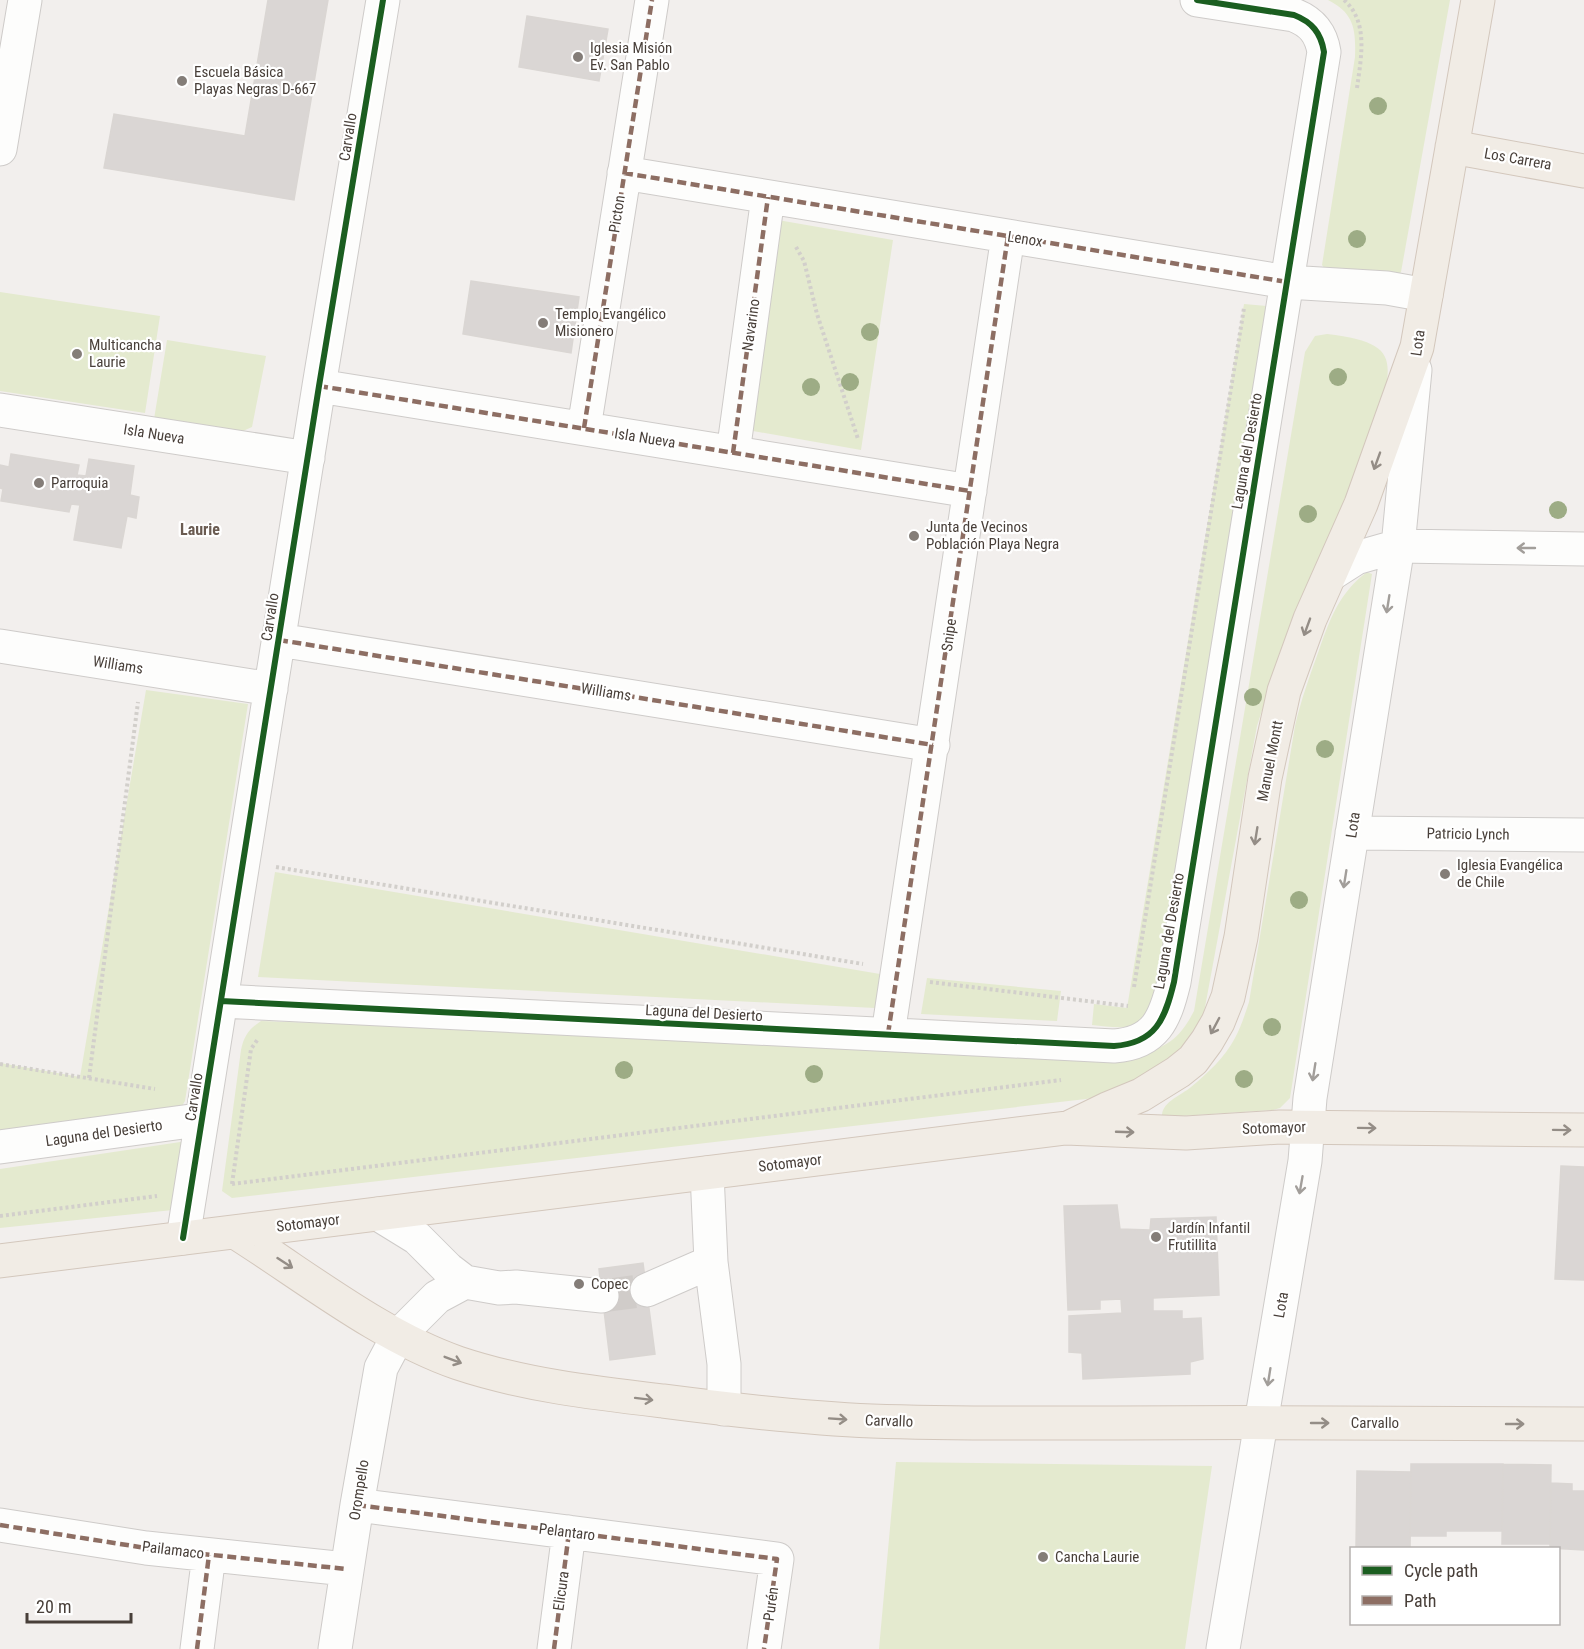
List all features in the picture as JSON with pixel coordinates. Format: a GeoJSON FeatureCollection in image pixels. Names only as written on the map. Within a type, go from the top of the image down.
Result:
{"type":"FeatureCollection","features":[{"type":"Feature","properties":{"kind":"main road","name":"Lota"},"geometry":{"type":"LineString","coordinates":[[1417,347],[1478,0]]}},
{"type":"Feature","properties":{"kind":"main road","name":"Los Carrera"},"geometry":{"type":"LineString","coordinates":[[1452,147],[1584,171]]}},
{"type":"Feature","properties":{"kind":"main road","name":"Manuel Montt"},"geometry":{"type":"LineString","coordinates":[[1066,1128],[1142,1095],[1161,1084],[1193,1060],[1218,1023],[1228,997],[1235,967],[1265,778],[1284,691],[1310,619],[1365,494],[1417,347]]}},
{"type":"Feature","properties":{"kind":"main road","name":"Sotomayor"},"geometry":{"type":"LineString","coordinates":[[0,1261],[1066,1128],[1186,1132],[1308,1126],[1584,1130]]}},
{"type":"Feature","properties":{"kind":"main road","name":"Carvallo"},"geometry":{"type":"LineString","coordinates":[[235,1232],[369,1320],[398,1336],[456,1362],[531,1382],[577,1391],[724,1409],[868,1421],[952,1424],[1262,1422],[1584,1424]]}},
{"type":"Feature","properties":{"kind":"street"},"geometry":{"type":"LineString","coordinates":[[0,149],[25,0]]}},
{"type":"Feature","properties":{"kind":"street","name":"Carvallo"},"geometry":{"type":"LineString","coordinates":[[183,1238],[383,0]]}},
{"type":"Feature","properties":{"kind":"street","name":"Picton"},"geometry":{"type":"LineString","coordinates":[[584,428],[651,0]]}},
{"type":"Feature","properties":{"kind":"street","name":"Laguna del Desierto"},"geometry":{"type":"LineString","coordinates":[[221,1001],[1114,1046],[1124,1046],[1150,1034],[1162,1020],[1174,982],[1236,585],[1324,52],[1314,27],[1305,19],[1294,15],[1197,0]]}},
{"type":"Feature","properties":{"kind":"street","name":"Lenox"},"geometry":{"type":"LineString","coordinates":[[624,173],[1287,282],[1388,288],[1426,295]]}},
{"type":"Feature","properties":{"kind":"street","name":"Navarino"},"geometry":{"type":"LineString","coordinates":[[733,453],[768,197]]}},
{"type":"Feature","properties":{"kind":"street","name":"Snipe"},"geometry":{"type":"LineString","coordinates":[[888,1034],[1008,236]]}},
{"type":"Feature","properties":{"kind":"street","name":"Lota"},"geometry":{"type":"LineString","coordinates":[[1223,1649],[1305,1161],[1310,1098],[1398,546],[1417,347]]}},
{"type":"Feature","properties":{"kind":"street","name":"Isla Nueva"},"geometry":{"type":"LineString","coordinates":[[319,386],[970,491]]}},
{"type":"Feature","properties":{"kind":"street","name":"Isla Nueva"},"geometry":{"type":"LineString","coordinates":[[0,410],[308,458]]}},
{"type":"Feature","properties":{"kind":"street"},"geometry":{"type":"LineString","coordinates":[[1331,574],[1356,558],[1398,546],[1584,549]]}},
{"type":"Feature","properties":{"kind":"street","name":"Williams"},"geometry":{"type":"LineString","coordinates":[[279,640],[933,745]]}},
{"type":"Feature","properties":{"kind":"street","name":"Williams"},"geometry":{"type":"LineString","coordinates":[[0,646],[271,689]]}},
{"type":"Feature","properties":{"kind":"street","name":"Patricio Lynch"},"geometry":{"type":"LineString","coordinates":[[1352,833],[1584,835]]}},
{"type":"Feature","properties":{"kind":"street","name":"Laguna del Desierto"},"geometry":{"type":"LineString","coordinates":[[0,1147],[198,1120],[205,1105]]}},
{"type":"Feature","properties":{"kind":"street"},"geometry":{"type":"LineString","coordinates":[[707,1173],[711,1262],[724,1364],[724,1409]]}},
{"type":"Feature","properties":{"kind":"street"},"geometry":{"type":"LineString","coordinates":[[378,1214],[417,1238],[448,1269],[465,1282],[499,1288],[516,1287],[602,1296]]}},
{"type":"Feature","properties":{"kind":"street"},"geometry":{"type":"LineString","coordinates":[[647,1290],[711,1262]]}},
{"type":"Feature","properties":{"kind":"street","name":"Orompello"},"geometry":{"type":"LineString","coordinates":[[335,1649],[346,1569],[381,1368],[398,1336],[437,1297],[465,1282]]}},
{"type":"Feature","properties":{"kind":"street","name":"Pelantaro"},"geometry":{"type":"LineString","coordinates":[[357,1505],[777,1559]]}},
{"type":"Feature","properties":{"kind":"street","name":"Pailamaco"},"geometry":{"type":"LineString","coordinates":[[0,1525],[146,1548],[346,1569]]}},
{"type":"Feature","properties":{"kind":"street","name":"Elicura"},"geometry":{"type":"LineString","coordinates":[[554,1649],[569,1532]]}},
{"type":"Feature","properties":{"kind":"street"},"geometry":{"type":"LineString","coordinates":[[197,1649],[209,1555]]}},
{"type":"Feature","properties":{"kind":"street","name":"Purén"},"geometry":{"type":"LineString","coordinates":[[765,1649],[777,1559]]}},
{"type":"Feature","properties":{"kind":"path"},"geometry":{"type":"LineString","coordinates":[[794,243],[804,261],[817,314],[868,474]]}},
{"type":"Feature","properties":{"kind":"path"},"geometry":{"type":"LineString","coordinates":[[1133,994],[1249,276]]}},
{"type":"Feature","properties":{"kind":"path"},"geometry":{"type":"LineString","coordinates":[[89,1078],[142,669]]}},
{"type":"Feature","properties":{"kind":"path"},"geometry":{"type":"LineString","coordinates":[[243,862],[872,965],[898,978],[1131,1006]]}},
{"type":"Feature","properties":{"kind":"path"},"geometry":{"type":"LineString","coordinates":[[232,1184],[251,1049],[256,1040],[265,1035]]}},
{"type":"Feature","properties":{"kind":"path"},"geometry":{"type":"LineString","coordinates":[[0,1064],[89,1078],[205,1105]]}},
{"type":"Feature","properties":{"kind":"path"},"geometry":{"type":"LineString","coordinates":[[192,1182],[232,1184],[1065,1079]]}},
{"type":"Feature","properties":{"kind":"path"},"geometry":{"type":"LineString","coordinates":[[0,1216],[158,1196]]}},
{"type":"Feature","properties":{"kind":"green space"},"geometry":{"type":"Polygon","coordinates":[[[1328,0],[1450,0],[1401,272],[1388,285],[1325,269],[1322,265],[1355,57],[1352,23],[1343,10],[1328,0]]]}},
{"type":"Feature","properties":{"kind":"green space"},"geometry":{"type":"Polygon","coordinates":[[[772,219],[893,240],[861,450],[742,429],[772,219]]]}},
{"type":"Feature","properties":{"kind":"green space","name":"Multicancha Laurie"},"geometry":{"type":"Polygon","coordinates":[[[0,292],[160,316],[145,413],[0,391],[0,292]]]}},
{"type":"Feature","properties":{"kind":"green space"},"geometry":{"type":"Polygon","coordinates":[[[1244,304],[1267,306],[1152,1010],[1140,1022],[1126,1027],[1092,1025],[1094,1004],[1127,1008],[1244,304]]]}},
{"type":"Feature","properties":{"kind":"green space"},"geometry":{"type":"Polygon","coordinates":[[[1327,334],[1351,338],[1379,349],[1386,358],[1387,383],[1378,423],[1277,663],[1257,726],[1203,1018],[1183,1054],[1115,1094],[1086,1099],[232,1198],[222,1191],[241,1050],[248,1033],[261,1021],[1139,1054],[1158,1048],[1172,1040],[1184,1028],[1194,1011],[1305,352],[1315,336],[1327,334]]]}},
{"type":"Feature","properties":{"kind":"green space"},"geometry":{"type":"Polygon","coordinates":[[[167,340],[266,356],[252,427],[243,431],[154,419],[167,340]]]}},
{"type":"Feature","properties":{"kind":"green space"},"geometry":{"type":"Polygon","coordinates":[[[1367,572],[1372,574],[1290,1098],[1280,1108],[1273,1110],[1166,1117],[1162,1115],[1166,1106],[1216,1064],[1231,1045],[1243,1020],[1249,1002],[1300,707],[1332,617],[1349,589],[1367,572]]]}},
{"type":"Feature","properties":{"kind":"green space"},"geometry":{"type":"Polygon","coordinates":[[[146,690],[248,704],[185,1101],[177,1114],[0,1139],[0,1063],[80,1077],[146,690]]]}},
{"type":"Feature","properties":{"kind":"green space"},"geometry":{"type":"Polygon","coordinates":[[[275,872],[880,974],[875,1008],[258,977],[275,872]]]}},
{"type":"Feature","properties":{"kind":"green space"},"geometry":{"type":"Polygon","coordinates":[[[927,978],[1061,991],[1057,1021],[921,1014],[927,978]]]}},
{"type":"Feature","properties":{"kind":"green space"},"geometry":{"type":"Polygon","coordinates":[[[187,1141],[192,1208],[0,1228],[0,1169],[187,1141]]]}},
{"type":"Feature","properties":{"kind":"green space","name":"Cancha Laurie"},"geometry":{"type":"Polygon","coordinates":[[[896,1462],[1212,1466],[1185,1649],[879,1649],[896,1462]]]}},
{"type":"Feature","properties":{"kind":"building"},"geometry":{"type":"Polygon","coordinates":[[[268,0],[328,0],[294,200],[104,168],[114,114],[245,136],[268,0]]]}},
{"type":"Feature","properties":{"kind":"building"},"geometry":{"type":"Polygon","coordinates":[[[527,16],[608,29],[599,81],[519,67],[527,16]]]}},
{"type":"Feature","properties":{"kind":"building"},"geometry":{"type":"Polygon","coordinates":[[[471,281],[579,297],[571,353],[463,334],[471,281]]]}},
{"type":"Feature","properties":{"kind":"building"},"geometry":{"type":"Polygon","coordinates":[[[11,454],[79,465],[77,475],[86,476],[89,459],[134,466],[130,495],[139,497],[136,518],[127,516],[121,548],[74,540],[80,505],[71,504],[69,512],[1,501],[3,489],[0,488],[0,465],[9,467],[11,454]]]}},
{"type":"Feature","properties":{"kind":"building"},"geometry":{"type":"Polygon","coordinates":[[[1561,1166],[1584,1167],[1584,1280],[1555,1279],[1561,1166]]]}},
{"type":"Feature","properties":{"kind":"building"},"geometry":{"type":"Polygon","coordinates":[[[1117,1205],[1120,1229],[1150,1230],[1151,1219],[1216,1217],[1219,1295],[1153,1298],[1153,1311],[1182,1311],[1182,1319],[1201,1318],[1203,1359],[1190,1362],[1190,1374],[1083,1379],[1082,1353],[1069,1352],[1069,1316],[1122,1313],[1121,1299],[1100,1300],[1100,1309],[1068,1310],[1064,1206],[1117,1205]]]}},
{"type":"Feature","properties":{"kind":"building"},"geometry":{"type":"Polygon","coordinates":[[[643,1263],[655,1354],[610,1360],[599,1269],[643,1263]]]}},
{"type":"Feature","properties":{"kind":"building"},"geometry":{"type":"Polygon","coordinates":[[[1411,1464],[1446,1464],[1446,1536],[1410,1536],[1411,1464]]]}},
{"type":"Feature","properties":{"kind":"building"},"geometry":{"type":"Polygon","coordinates":[[[1446,1464],[1503,1464],[1502,1531],[1446,1531],[1446,1464]]]}},
{"type":"Feature","properties":{"kind":"building"},"geometry":{"type":"Polygon","coordinates":[[[1503,1464],[1551,1465],[1550,1544],[1502,1544],[1503,1464]]]}},
{"type":"Feature","properties":{"kind":"building"},"geometry":{"type":"Polygon","coordinates":[[[1357,1471],[1411,1472],[1410,1547],[1356,1547],[1357,1471]]]}},
{"type":"Feature","properties":{"kind":"building"},"geometry":{"type":"Polygon","coordinates":[[[1551,1483],[1572,1484],[1572,1491],[1584,1491],[1584,1550],[1550,1547],[1551,1483]]]}},
{"type":"Feature","properties":{"kind":"tunnel"},"geometry":{"type":"LineString","coordinates":[[602,1296],[647,1290]]}},
{"type":"Feature","properties":{"kind":"marked path"},"geometry":{"type":"LineString","coordinates":[[584,428],[652,0]]}},
{"type":"Feature","properties":{"kind":"marked path"},"geometry":{"type":"LineString","coordinates":[[624,173],[1287,282]]}},
{"type":"Feature","properties":{"kind":"marked path"},"geometry":{"type":"LineString","coordinates":[[733,453],[768,197]]}},
{"type":"Feature","properties":{"kind":"marked path"},"geometry":{"type":"LineString","coordinates":[[888,1034],[1008,236]]}},
{"type":"Feature","properties":{"kind":"marked path"},"geometry":{"type":"LineString","coordinates":[[319,386],[970,491]]}},
{"type":"Feature","properties":{"kind":"marked path"},"geometry":{"type":"LineString","coordinates":[[279,640],[933,745]]}},
{"type":"Feature","properties":{"kind":"marked path"},"geometry":{"type":"LineString","coordinates":[[357,1505],[777,1559],[764,1649]]}},
{"type":"Feature","properties":{"kind":"marked path"},"geometry":{"type":"LineString","coordinates":[[0,1525],[146,1548],[346,1569]]}},
{"type":"Feature","properties":{"kind":"marked path"},"geometry":{"type":"LineString","coordinates":[[554,1649],[569,1532]]}},
{"type":"Feature","properties":{"kind":"marked path"},"geometry":{"type":"LineString","coordinates":[[197,1649],[209,1555]]}},
{"type":"Feature","properties":{"kind":"cycle path"},"geometry":{"type":"LineString","coordinates":[[183,1238],[383,0]]}},
{"type":"Feature","properties":{"kind":"cycle path"},"geometry":{"type":"LineString","coordinates":[[221,1001],[1114,1046],[1140,1040],[1156,1027],[1167,1007],[1174,982],[1324,52],[1321,39],[1315,29],[1294,15],[1197,0]]}},
{"type":"Feature","properties":{"kind":"place","name":"Iglesia Misión Ev. San Pablo"},"geometry":{"type":"Point","coordinates":[578,57]}},
{"type":"Feature","properties":{"kind":"place","name":"Escuela Básica Playas Negras D-667"},"geometry":{"type":"Point","coordinates":[182,81]}},
{"type":"Feature","properties":{"kind":"place","name":"Templo Evangélico Misionero"},"geometry":{"type":"Point","coordinates":[543,323]}},
{"type":"Feature","properties":{"kind":"place","name":"Multicancha Laurie"},"geometry":{"type":"Point","coordinates":[77,354]}},
{"type":"Feature","properties":{"kind":"place","name":"Parroquia"},"geometry":{"type":"Point","coordinates":[39,483]}},
{"type":"Feature","properties":{"kind":"place","name":"Junta de Vecinos Población Playa Negra"},"geometry":{"type":"Point","coordinates":[914,536]}},
{"type":"Feature","properties":{"kind":"place","name":"Iglesia Evangélica de Chile"},"geometry":{"type":"Point","coordinates":[1445,874]}},
{"type":"Feature","properties":{"kind":"place","name":"Jardín Infantil Frutillita"},"geometry":{"type":"Point","coordinates":[1156,1237]}},
{"type":"Feature","properties":{"kind":"place","name":"Copec"},"geometry":{"type":"Point","coordinates":[579,1284]}},
{"type":"Feature","properties":{"kind":"place","name":"Cancha Laurie"},"geometry":{"type":"Point","coordinates":[1043,1557]}},
{"type":"Feature","properties":{"kind":"district","name":"Laurie"},"geometry":{"type":"Point","coordinates":[200,529]}}]}
